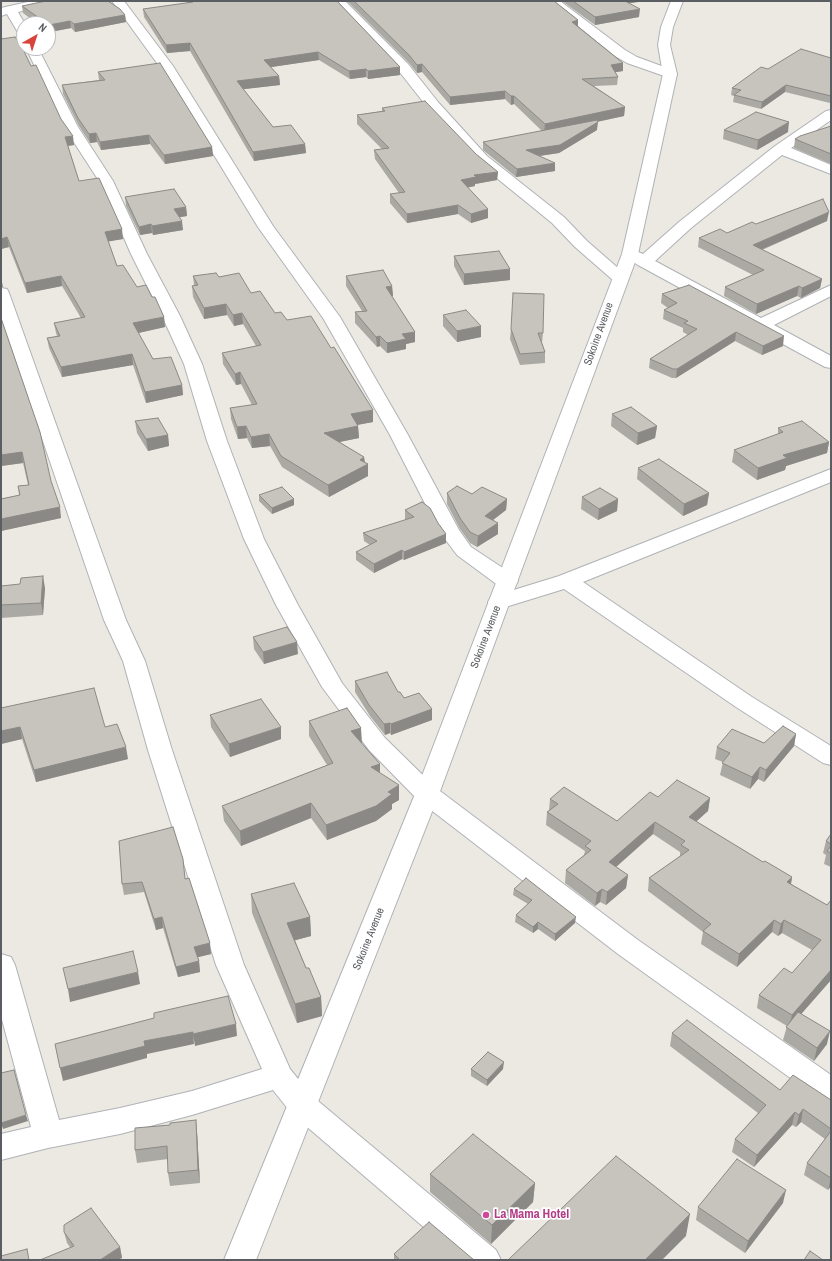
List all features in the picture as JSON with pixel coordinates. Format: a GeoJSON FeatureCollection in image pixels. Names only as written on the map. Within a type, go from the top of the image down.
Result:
{"type":"FeatureCollection","features":[{"type":"Feature","properties":{"kind":"street"},"geometry":{"type":"LineString","coordinates":[[16,23],[6,10],[47,1]]}},
{"type":"Feature","properties":{"kind":"street"},"geometry":{"type":"LineString","coordinates":[[118,1],[168,69],[266,227],[331,317],[395,428],[449,531],[464,551],[507,581]]}},
{"type":"Feature","properties":{"kind":"street"},"geometry":{"type":"LineString","coordinates":[[338,1],[403,67],[433,105],[482,159],[558,220],[581,244],[620,278]]}},
{"type":"Feature","properties":{"kind":"street"},"geometry":{"type":"LineString","coordinates":[[552,1],[620,53],[670,74]]}},
{"type":"Feature","properties":{"kind":"street","name":"Sokoine Avenue"},"geometry":{"type":"LineString","coordinates":[[240,1260],[427,794],[620,278],[637,258],[670,74],[664,45],[667,28],[677,1]]}},
{"type":"Feature","properties":{"kind":"street"},"geometry":{"type":"LineString","coordinates":[[36,56],[71,127],[106,181],[139,254],[171,316],[193,364],[218,441],[254,539],[287,605],[333,687],[377,744],[427,794],[622,943],[831,1091]]}},
{"type":"Feature","properties":{"kind":"street"},"geometry":{"type":"LineString","coordinates":[[831,114],[780,149],[684,225],[637,258],[762,324],[831,363]]}},
{"type":"Feature","properties":{"kind":"street"},"geometry":{"type":"LineString","coordinates":[[780,149],[831,170]]}},
{"type":"Feature","properties":{"kind":"street"},"geometry":{"type":"LineString","coordinates":[[762,324],[831,290]]}},
{"type":"Feature","properties":{"kind":"street"},"geometry":{"type":"LineString","coordinates":[[1,293],[115,620],[134,661],[160,750],[230,965],[279,1076],[302,1105],[485,1260]]}},
{"type":"Feature","properties":{"kind":"street"},"geometry":{"type":"LineString","coordinates":[[499,602],[567,581],[831,475]]}},
{"type":"Feature","properties":{"kind":"street"},"geometry":{"type":"LineString","coordinates":[[567,581],[744,702],[831,757]]}},
{"type":"Feature","properties":{"kind":"street"},"geometry":{"type":"LineString","coordinates":[[1,965],[48,1135]]}},
{"type":"Feature","properties":{"kind":"street"},"geometry":{"type":"LineString","coordinates":[[1,1147],[48,1135],[120,1121],[192,1103],[279,1076]]}},
{"type":"Feature","properties":{"kind":"building"},"geometry":{"type":"Polygon","coordinates":[[[46,1],[108,1],[120,9],[125,15],[74,24],[70,21],[56,24],[56,16],[36,16],[22,6],[46,1]]]}},
{"type":"Feature","properties":{"kind":"building"},"geometry":{"type":"Polygon","coordinates":[[[192,1],[337,1],[400,67],[368,71],[366,69],[349,71],[318,52],[264,60],[279,76],[237,81],[273,127],[291,125],[305,144],[253,152],[190,43],[166,45],[143,9],[193,2],[192,1]]]}},
{"type":"Feature","properties":{"kind":"building"},"geometry":{"type":"Polygon","coordinates":[[[354,1],[554,1],[578,20],[572,22],[623,63],[611,65],[618,77],[582,79],[625,107],[545,124],[514,96],[511,96],[505,91],[450,97],[422,64],[417,65],[409,55],[354,1]]]}},
{"type":"Feature","properties":{"kind":"building"},"geometry":{"type":"Polygon","coordinates":[[[573,1],[625,1],[640,9],[595,17],[573,1]]]}},
{"type":"Feature","properties":{"kind":"building"},"geometry":{"type":"Polygon","coordinates":[[[15,37],[16,56],[26,56],[31,66],[36,65],[61,119],[73,136],[65,137],[79,181],[99,178],[122,229],[105,232],[117,266],[123,265],[137,287],[146,285],[152,297],[155,297],[164,317],[133,323],[153,359],[171,357],[182,385],[145,392],[132,354],[61,367],[47,338],[60,336],[54,323],[85,317],[61,276],[25,283],[7,237],[1,239],[1,39],[15,37]]]}},
{"type":"Feature","properties":{"kind":"building"},"geometry":{"type":"Polygon","coordinates":[[[801,49],[831,58],[831,96],[786,85],[762,102],[734,95],[741,90],[732,88],[761,67],[768,69],[801,49]]]}},
{"type":"Feature","properties":{"kind":"building"},"geometry":{"type":"Polygon","coordinates":[[[160,63],[212,147],[164,155],[149,135],[100,142],[96,133],[89,134],[78,118],[62,85],[105,80],[98,72],[160,63]]]}},
{"type":"Feature","properties":{"kind":"building"},"geometry":{"type":"Polygon","coordinates":[[[425,101],[476,154],[498,172],[474,175],[476,177],[461,180],[488,209],[471,214],[458,205],[407,214],[390,194],[405,192],[374,150],[389,148],[357,115],[385,111],[382,108],[425,101]]]}},
{"type":"Feature","properties":{"kind":"building"},"geometry":{"type":"Polygon","coordinates":[[[756,112],[789,122],[758,140],[724,130],[756,112]]]}},
{"type":"Feature","properties":{"kind":"building"},"geometry":{"type":"Polygon","coordinates":[[[597,120],[598,122],[560,145],[526,150],[555,163],[517,169],[483,142],[597,120]]]}},
{"type":"Feature","properties":{"kind":"building"},"geometry":{"type":"Polygon","coordinates":[[[831,126],[831,154],[795,139],[800,136],[831,126]]]}},
{"type":"Feature","properties":{"kind":"building"},"geometry":{"type":"Polygon","coordinates":[[[174,189],[186,207],[174,209],[182,221],[152,226],[151,224],[139,227],[125,197],[174,189]]]}},
{"type":"Feature","properties":{"kind":"building"},"geometry":{"type":"Polygon","coordinates":[[[823,199],[829,212],[753,245],[822,279],[802,288],[799,286],[757,304],[725,287],[764,270],[699,238],[720,229],[727,233],[752,222],[756,224],[823,199]]]}},
{"type":"Feature","properties":{"kind":"building"},"geometry":{"type":"Polygon","coordinates":[[[499,251],[510,269],[464,274],[454,256],[499,251]]]}},
{"type":"Feature","properties":{"kind":"building"},"geometry":{"type":"Polygon","coordinates":[[[383,270],[392,286],[386,287],[415,332],[402,334],[406,339],[387,343],[380,336],[376,337],[355,312],[367,311],[346,276],[383,270]]]}},
{"type":"Feature","properties":{"kind":"building"},"geometry":{"type":"Polygon","coordinates":[[[216,273],[219,277],[239,273],[251,293],[260,291],[275,313],[281,312],[287,320],[311,316],[331,348],[334,347],[373,410],[351,414],[358,426],[324,433],[364,457],[360,460],[368,464],[328,485],[281,456],[269,434],[251,437],[246,426],[237,427],[230,408],[257,404],[240,372],[235,374],[222,353],[261,345],[242,313],[233,315],[226,304],[204,308],[192,286],[198,285],[193,276],[216,273]]]}},
{"type":"Feature","properties":{"kind":"building"},"geometry":{"type":"Polygon","coordinates":[[[689,285],[784,336],[763,346],[736,332],[677,369],[673,369],[650,359],[697,329],[684,323],[688,321],[664,310],[677,303],[662,294],[689,285]]]}},
{"type":"Feature","properties":{"kind":"building"},"geometry":{"type":"Polygon","coordinates":[[[513,293],[544,294],[543,333],[538,333],[545,352],[520,354],[511,329],[513,293]]]}},
{"type":"Feature","properties":{"kind":"building"},"geometry":{"type":"Polygon","coordinates":[[[466,310],[481,326],[457,331],[443,315],[466,310]]]}},
{"type":"Feature","properties":{"kind":"building"},"geometry":{"type":"Polygon","coordinates":[[[1,318],[40,432],[51,481],[60,507],[1,519],[1,499],[20,495],[18,486],[29,485],[22,452],[1,455],[1,318]]]}},
{"type":"Feature","properties":{"kind":"building"},"geometry":{"type":"Polygon","coordinates":[[[631,407],[657,426],[638,433],[612,414],[631,407]]]}},
{"type":"Feature","properties":{"kind":"building"},"geometry":{"type":"Polygon","coordinates":[[[158,418],[168,435],[146,439],[135,421],[158,418]]]}},
{"type":"Feature","properties":{"kind":"building"},"geometry":{"type":"Polygon","coordinates":[[[802,421],[829,442],[783,455],[787,458],[758,468],[734,450],[783,432],[778,428],[802,421]]]}},
{"type":"Feature","properties":{"kind":"building"},"geometry":{"type":"Polygon","coordinates":[[[659,459],[709,493],[684,504],[638,468],[659,459]]]}},
{"type":"Feature","properties":{"kind":"building"},"geometry":{"type":"Polygon","coordinates":[[[457,486],[472,494],[482,487],[507,499],[485,516],[498,523],[478,536],[470,532],[460,518],[447,493],[457,486]]]}},
{"type":"Feature","properties":{"kind":"building"},"geometry":{"type":"Polygon","coordinates":[[[282,487],[294,499],[272,508],[259,495],[282,487]]]}},
{"type":"Feature","properties":{"kind":"building"},"geometry":{"type":"Polygon","coordinates":[[[600,488],[618,499],[599,509],[582,497],[600,488]]]}},
{"type":"Feature","properties":{"kind":"building"},"geometry":{"type":"Polygon","coordinates":[[[422,502],[430,508],[446,534],[404,552],[402,550],[374,564],[356,552],[377,541],[363,533],[414,517],[405,510],[422,502]]]}},
{"type":"Feature","properties":{"kind":"building"},"geometry":{"type":"Polygon","coordinates":[[[43,576],[41,603],[1,605],[1,586],[20,584],[21,578],[43,576]]]}},
{"type":"Feature","properties":{"kind":"building"},"geometry":{"type":"Polygon","coordinates":[[[287,627],[297,642],[263,652],[253,637],[287,627]]]}},
{"type":"Feature","properties":{"kind":"building"},"geometry":{"type":"Polygon","coordinates":[[[387,672],[398,692],[400,692],[404,698],[419,693],[432,709],[391,724],[384,724],[369,705],[355,681],[387,672]]]}},
{"type":"Feature","properties":{"kind":"building"},"geometry":{"type":"Polygon","coordinates":[[[94,688],[105,727],[117,724],[126,747],[34,770],[20,727],[1,731],[1,708],[94,688]]]}},
{"type":"Feature","properties":{"kind":"building"},"geometry":{"type":"Polygon","coordinates":[[[261,699],[281,727],[229,744],[210,715],[261,699]]]}},
{"type":"Feature","properties":{"kind":"building"},"geometry":{"type":"Polygon","coordinates":[[[347,708],[361,728],[351,731],[380,764],[371,767],[399,785],[388,792],[392,794],[376,806],[326,825],[311,803],[240,831],[222,806],[333,763],[309,721],[347,708]]]}},
{"type":"Feature","properties":{"kind":"building"},"geometry":{"type":"Polygon","coordinates":[[[783,726],[796,734],[766,770],[760,767],[752,777],[722,763],[730,753],[717,747],[732,729],[764,743],[783,726]]]}},
{"type":"Feature","properties":{"kind":"building"},"geometry":{"type":"Polygon","coordinates":[[[677,780],[710,798],[689,817],[763,862],[765,861],[792,877],[787,882],[827,905],[831,900],[831,970],[792,1015],[759,995],[784,968],[792,973],[821,940],[784,920],[781,924],[774,920],[739,954],[703,931],[711,924],[649,878],[689,850],[681,845],[685,841],[655,822],[609,862],[628,875],[607,892],[602,889],[597,893],[566,870],[591,850],[585,846],[591,841],[547,812],[558,804],[550,799],[564,787],[617,821],[650,792],[658,797],[677,780]]]}},
{"type":"Feature","properties":{"kind":"building"},"geometry":{"type":"Polygon","coordinates":[[[173,827],[183,859],[185,879],[189,878],[210,943],[194,947],[199,961],[176,967],[162,917],[154,919],[142,882],[122,884],[119,841],[173,827]]]}},
{"type":"Feature","properties":{"kind":"building"},"geometry":{"type":"Polygon","coordinates":[[[831,834],[831,844],[826,841],[831,834]]]}},
{"type":"Feature","properties":{"kind":"building"},"geometry":{"type":"Polygon","coordinates":[[[831,846],[831,853],[827,851],[831,846]]]}},
{"type":"Feature","properties":{"kind":"building"},"geometry":{"type":"Polygon","coordinates":[[[526,878],[576,917],[555,934],[538,922],[533,927],[516,915],[532,900],[514,889],[526,878]]]}},
{"type":"Feature","properties":{"kind":"building"},"geometry":{"type":"Polygon","coordinates":[[[294,883],[310,917],[287,923],[306,968],[309,968],[321,997],[295,1004],[251,894],[294,883]]]}},
{"type":"Feature","properties":{"kind":"building"},"geometry":{"type":"Polygon","coordinates":[[[133,951],[138,972],[68,989],[63,968],[133,951]]]}},
{"type":"Feature","properties":{"kind":"building"},"geometry":{"type":"Polygon","coordinates":[[[228,996],[236,1024],[193,1034],[193,1032],[144,1041],[145,1046],[60,1068],[55,1044],[154,1018],[154,1013],[228,996]]]}},
{"type":"Feature","properties":{"kind":"building"},"geometry":{"type":"Polygon","coordinates":[[[798,1012],[830,1031],[817,1048],[786,1027],[798,1012]]]}},
{"type":"Feature","properties":{"kind":"building"},"geometry":{"type":"Polygon","coordinates":[[[687,1020],[780,1090],[793,1075],[831,1100],[831,1129],[803,1109],[799,1115],[795,1112],[757,1155],[735,1139],[766,1105],[672,1033],[687,1020]]]}},
{"type":"Feature","properties":{"kind":"building"},"geometry":{"type":"Polygon","coordinates":[[[488,1052],[504,1062],[487,1080],[471,1069],[488,1052]]]}},
{"type":"Feature","properties":{"kind":"building"},"geometry":{"type":"Polygon","coordinates":[[[14,1070],[26,1115],[1,1123],[1,1073],[14,1070]]]}},
{"type":"Feature","properties":{"kind":"building"},"geometry":{"type":"Polygon","coordinates":[[[196,1120],[198,1170],[168,1173],[167,1146],[135,1150],[135,1128],[170,1125],[170,1123],[196,1120]]]}},
{"type":"Feature","properties":{"kind":"building"},"geometry":{"type":"Polygon","coordinates":[[[831,1131],[831,1178],[807,1163],[831,1131]]]}},
{"type":"Feature","properties":{"kind":"building"},"geometry":{"type":"Polygon","coordinates":[[[473,1134],[535,1183],[492,1225],[430,1174],[473,1134]]]}},
{"type":"Feature","properties":{"kind":"building"},"geometry":{"type":"Polygon","coordinates":[[[616,1156],[690,1214],[645,1260],[508,1260],[616,1156]]]}},
{"type":"Feature","properties":{"kind":"building"},"geometry":{"type":"Polygon","coordinates":[[[737,1159],[786,1190],[748,1241],[698,1207],[737,1159]]]}},
{"type":"Feature","properties":{"kind":"building"},"geometry":{"type":"Polygon","coordinates":[[[91,1208],[120,1247],[100,1260],[40,1260],[74,1246],[64,1232],[64,1225],[91,1208]]]}},
{"type":"Feature","properties":{"kind":"building"},"geometry":{"type":"Polygon","coordinates":[[[429,1222],[474,1260],[400,1260],[394,1254],[429,1222]]]}},
{"type":"Feature","properties":{"kind":"building"},"geometry":{"type":"Polygon","coordinates":[[[27,1249],[29,1260],[1,1260],[1,1256],[27,1249]]]}},
{"type":"Feature","properties":{"kind":"building"},"geometry":{"type":"Polygon","coordinates":[[[810,1251],[823,1260],[804,1260],[810,1251]]]}},
{"type":"Feature","properties":{"kind":"place","name":"La Mama Hotel"},"geometry":{"type":"Point","coordinates":[486,1215]}}]}
